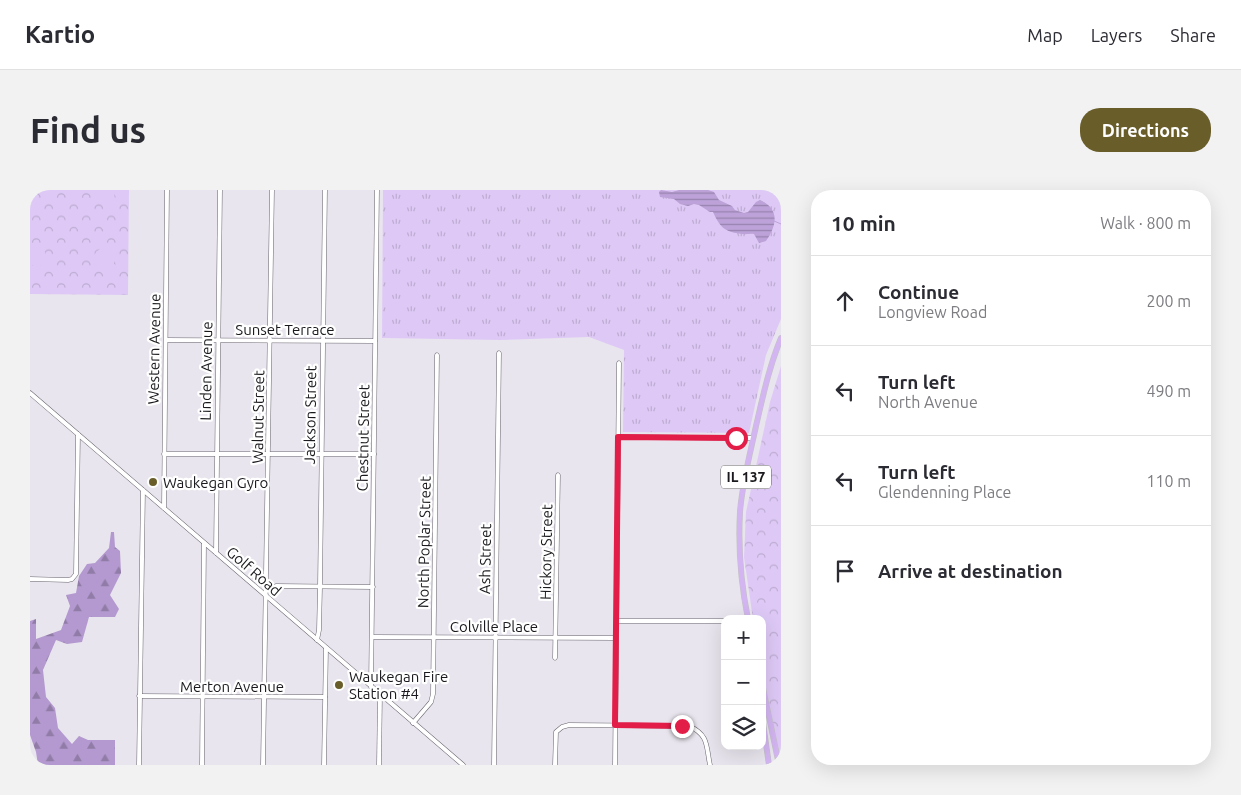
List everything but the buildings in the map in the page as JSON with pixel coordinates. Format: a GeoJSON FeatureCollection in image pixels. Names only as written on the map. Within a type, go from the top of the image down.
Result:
{"type":"FeatureCollection","features":[{"type":"Feature","properties":{"kind":"main road","name":"IL 137"},"geometry":{"type":"LineString","coordinates":[[747,615],[740,558],[740,511],[753,438],[772,360],[781,338]]}},
{"type":"Feature","properties":{"kind":"main road"},"geometry":{"type":"LineString","coordinates":[[766,704],[778,765]]}},
{"type":"Feature","properties":{"kind":"main road"},"geometry":{"type":"LineString","coordinates":[[766,749],[768,765]]}},
{"type":"Feature","properties":{"kind":"street","name":"Western Avenue"},"geometry":{"type":"LineString","coordinates":[[164,508],[167,190]]}},
{"type":"Feature","properties":{"kind":"street","name":"Linden Avenue"},"geometry":{"type":"LineString","coordinates":[[216,553],[220,190]]}},
{"type":"Feature","properties":{"kind":"street","name":"Walnut Street"},"geometry":{"type":"LineString","coordinates":[[263,765],[272,190]]}},
{"type":"Feature","properties":{"kind":"street","name":"Jackson Street"},"geometry":{"type":"LineString","coordinates":[[316,640],[319,630],[320,587],[325,190]]}},
{"type":"Feature","properties":{"kind":"street","name":"Chestnut Street"},"geometry":{"type":"LineString","coordinates":[[371,686],[376,190]]}},
{"type":"Feature","properties":{"kind":"street","name":"Sunset Terrace"},"geometry":{"type":"LineString","coordinates":[[166,340],[375,340]]}},
{"type":"Feature","properties":{"kind":"street","name":"Ash Street"},"geometry":{"type":"LineString","coordinates":[[494,765],[498,353]]}},
{"type":"Feature","properties":{"kind":"street","name":"North Poplar Street"},"geometry":{"type":"LineString","coordinates":[[414,723],[431,702],[434,694],[437,355]]}},
{"type":"Feature","properties":{"kind":"street"},"geometry":{"type":"LineString","coordinates":[[615,765],[619,363]]}},
{"type":"Feature","properties":{"kind":"street","name":"Golf Road"},"geometry":{"type":"LineString","coordinates":[[30,393],[463,765]]}},
{"type":"Feature","properties":{"kind":"street"},"geometry":{"type":"LineString","coordinates":[[30,579],[72,579],[76,574],[78,434]]}},
{"type":"Feature","properties":{"kind":"street"},"geometry":{"type":"LineString","coordinates":[[618,437],[753,438]]}},
{"type":"Feature","properties":{"kind":"street"},"geometry":{"type":"LineString","coordinates":[[164,454],[374,454]]}},
{"type":"Feature","properties":{"kind":"street","name":"Hickory Street"},"geometry":{"type":"LineString","coordinates":[[555,658],[558,475]]}},
{"type":"Feature","properties":{"kind":"street"},"geometry":{"type":"LineString","coordinates":[[139,765],[143,490]]}},
{"type":"Feature","properties":{"kind":"street"},"geometry":{"type":"LineString","coordinates":[[202,765],[204,543]]}},
{"type":"Feature","properties":{"kind":"street"},"geometry":{"type":"LineString","coordinates":[[276,586],[373,587]]}},
{"type":"Feature","properties":{"kind":"street"},"geometry":{"type":"LineString","coordinates":[[617,621],[721,621]]}},
{"type":"Feature","properties":{"kind":"street","name":"Colville Place"},"geometry":{"type":"LineString","coordinates":[[372,637],[496,636],[616,638]]}},
{"type":"Feature","properties":{"kind":"street"},"geometry":{"type":"LineString","coordinates":[[324,765],[326,648]]}},
{"type":"Feature","properties":{"kind":"street"},"geometry":{"type":"LineString","coordinates":[[379,765],[380,694]]}},
{"type":"Feature","properties":{"kind":"street","name":"Merton Avenue"},"geometry":{"type":"LineString","coordinates":[[139,696],[325,697]]}},
{"type":"Feature","properties":{"kind":"street"},"geometry":{"type":"LineString","coordinates":[[554,765],[555,737],[559,728],[569,725],[689,726],[701,733],[705,740],[710,765]]}},
{"type":"Feature","properties":{"kind":"green space"},"geometry":{"type":"Polygon","coordinates":[[[30,190],[129,190],[128,295],[30,294],[30,190]]]}},
{"type":"Feature","properties":{"kind":"green space"},"geometry":{"type":"Polygon","coordinates":[[[94,190],[114,190],[115,203],[100,203],[94,195],[94,190]]]}},
{"type":"Feature","properties":{"kind":"green space"},"geometry":{"type":"Polygon","coordinates":[[[383,190],[781,190],[781,319],[766,355],[749,433],[623,432],[624,350],[589,337],[500,340],[382,338],[383,190]]]}},
{"type":"Feature","properties":{"kind":"green space"},"geometry":{"type":"Polygon","coordinates":[[[36,243],[44,250],[46,257],[40,266],[32,265],[30,268],[30,245],[36,243]]]}},
{"type":"Feature","properties":{"kind":"green space"},"geometry":{"type":"Polygon","coordinates":[[[108,247],[114,250],[115,270],[109,267],[96,266],[94,258],[96,252],[108,247]]]}},
{"type":"Feature","properties":{"kind":"green space"},"geometry":{"type":"Polygon","coordinates":[[[781,366],[781,765],[766,688],[766,615],[752,615],[744,557],[746,512],[770,402],[781,366]]]}},
{"type":"Feature","properties":{"kind":"green space"},"geometry":{"type":"Polygon","coordinates":[[[111,532],[114,532],[115,547],[120,551],[121,573],[110,595],[119,609],[115,617],[89,617],[82,642],[67,644],[56,640],[43,670],[46,697],[55,708],[58,728],[72,744],[79,736],[88,740],[115,740],[115,765],[38,765],[30,735],[30,621],[36,619],[36,639],[61,630],[70,606],[66,595],[76,593],[79,576],[87,564],[95,563],[109,548],[111,532]]]}},
{"type":"Feature","properties":{"kind":"shaded area"},"geometry":{"type":"Polygon","coordinates":[[[661,190],[672,192],[679,190],[708,190],[714,192],[719,200],[744,213],[748,212],[760,200],[771,208],[774,213],[773,229],[766,241],[759,243],[754,234],[736,233],[723,228],[713,212],[699,205],[688,206],[680,204],[674,199],[660,197],[659,192],[661,190]]]}},
{"type":"Feature","properties":{"kind":"waterway"},"geometry":{"type":"LineString","coordinates":[[774,221],[781,224]]}},
{"type":"Feature","properties":{"kind":"place","name":"Waukegan Gyro"},"geometry":{"type":"Point","coordinates":[153,482]}},
{"type":"Feature","properties":{"kind":"place","name":"Waukegan Fire Station #4"},"geometry":{"type":"Point","coordinates":[339,685]}},
{"type":"Feature","properties":{"kind":"route"},"geometry":{"type":"LineString","coordinates":[[682,726],[615,725],[618,437],[736,438]]}}]}
